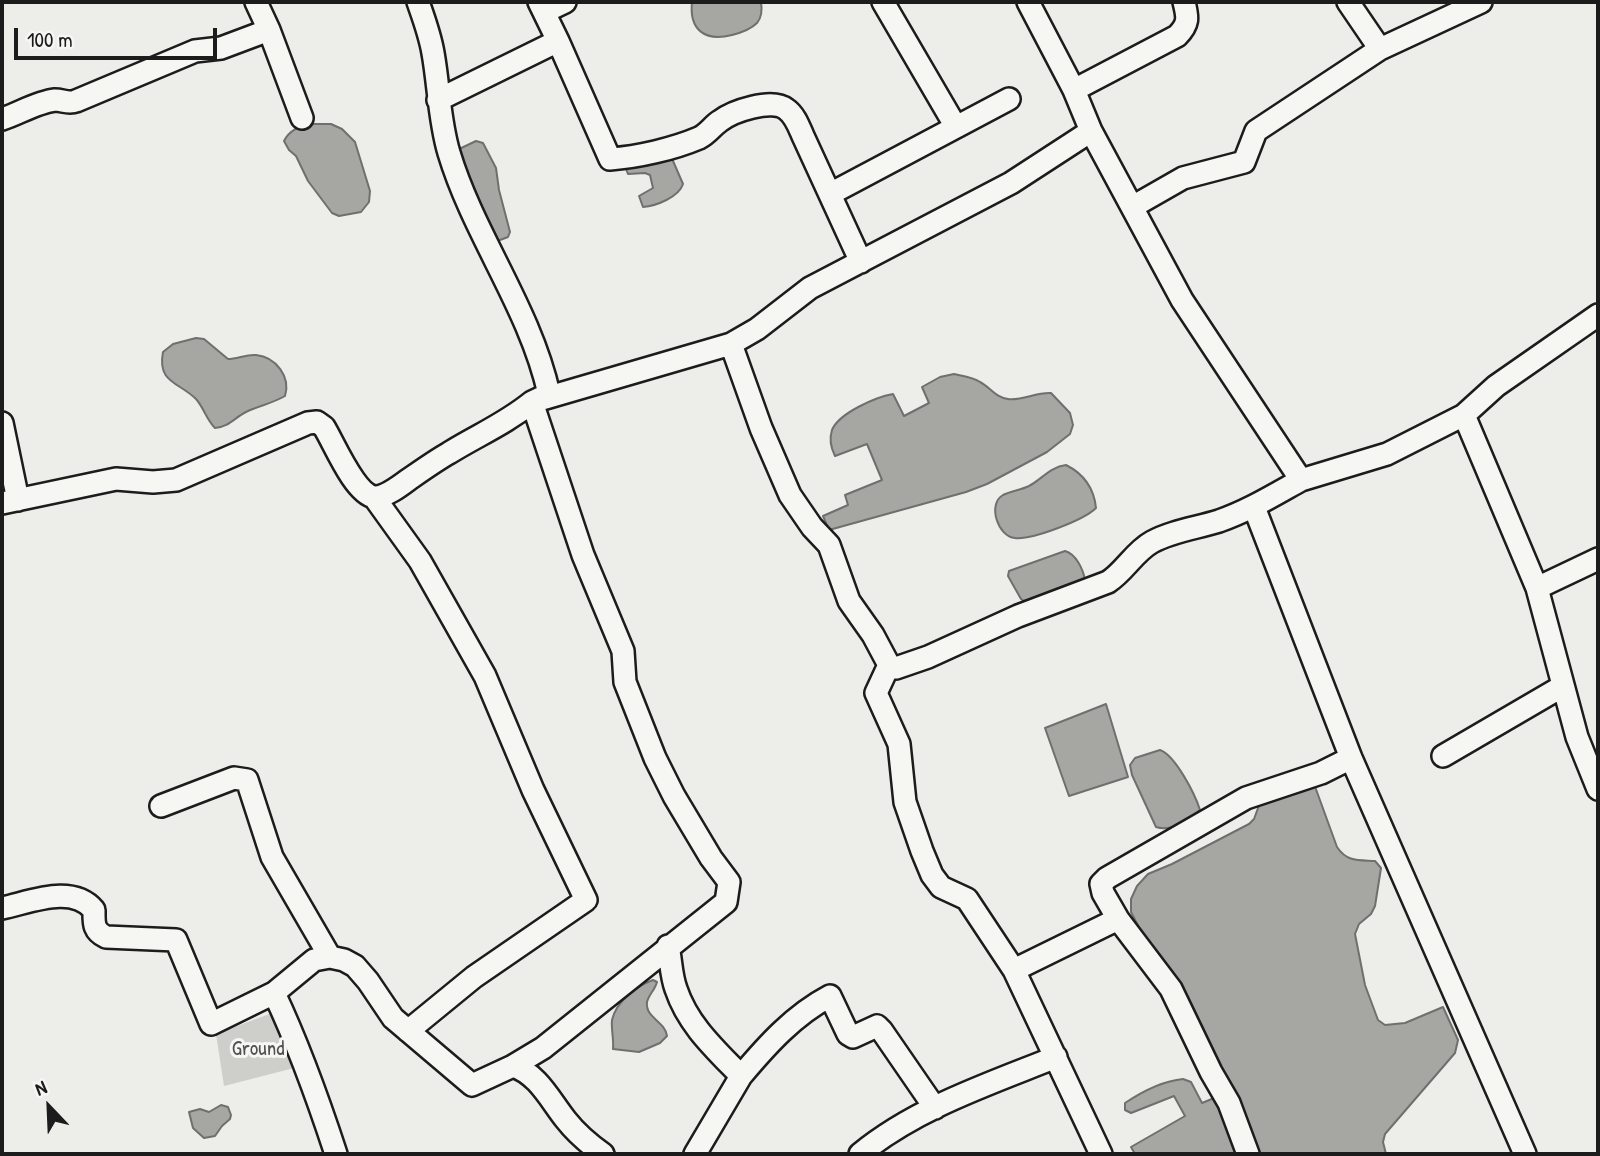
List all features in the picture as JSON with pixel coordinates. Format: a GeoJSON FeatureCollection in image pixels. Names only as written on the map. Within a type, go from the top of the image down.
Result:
{"type":"FeatureCollection","features":[{"type":"Feature","properties":{"kind":"street"},"geometry":{"type":"LineString","coordinates":[[256,2],[302,118]]}},
{"type":"Feature","properties":{"kind":"street"},"geometry":{"type":"LineString","coordinates":[[374,497],[402,485],[446,454],[510,420],[532,402],[549,394],[523,317],[483,239],[448,152],[429,31],[418,2]]}},
{"type":"Feature","properties":{"kind":"street"},"geometry":{"type":"LineString","coordinates":[[565,2],[542,7],[610,159],[689,142],[709,133],[718,122],[727,117],[755,106],[772,104],[785,107],[793,116],[861,262]]}},
{"type":"Feature","properties":{"kind":"street"},"geometry":{"type":"LineString","coordinates":[[883,2],[956,127]]}},
{"type":"Feature","properties":{"kind":"street"},"geometry":{"type":"LineString","coordinates":[[1028,2],[1074,90],[1091,131],[1134,206],[1182,300],[1301,481]]}},
{"type":"Feature","properties":{"kind":"street"},"geometry":{"type":"LineString","coordinates":[[1074,90],[1177,36],[1187,26],[1184,2]]}},
{"type":"Feature","properties":{"kind":"street"},"geometry":{"type":"LineString","coordinates":[[1348,2],[1380,49]]}},
{"type":"Feature","properties":{"kind":"street"},"geometry":{"type":"LineString","coordinates":[[1134,206],[1183,178],[1244,162],[1255,131],[1380,49],[1481,2]]}},
{"type":"Feature","properties":{"kind":"street"},"geometry":{"type":"LineString","coordinates":[[2,119],[48,102],[76,102],[195,51],[221,48],[269,30]]}},
{"type":"Feature","properties":{"kind":"street"},"geometry":{"type":"LineString","coordinates":[[438,100],[558,41]]}},
{"type":"Feature","properties":{"kind":"street"},"geometry":{"type":"LineString","coordinates":[[830,194],[1009,99]]}},
{"type":"Feature","properties":{"kind":"street"},"geometry":{"type":"LineString","coordinates":[[532,402],[731,344],[757,329],[810,288],[1011,183],[1091,131]]}},
{"type":"Feature","properties":{"kind":"street"},"geometry":{"type":"LineString","coordinates":[[731,344],[761,428],[790,495],[812,527],[829,545],[849,601],[889,664],[896,668],[905,667],[1017,616],[1099,586],[1119,575],[1139,551],[1162,537],[1219,521],[1254,507],[1301,481],[1387,454],[1464,415],[1496,386],[1598,315]]}},
{"type":"Feature","properties":{"kind":"street"},"geometry":{"type":"LineString","coordinates":[[2,908],[70,895],[86,901],[94,910],[94,926],[98,933],[106,937],[176,940],[211,1024],[274,993],[314,960],[330,957],[344,960],[355,966],[393,1018],[472,1085],[544,1048],[726,902],[729,882],[711,858],[691,820],[674,796],[625,682],[623,651],[583,555],[532,402]]}},
{"type":"Feature","properties":{"kind":"street"},"geometry":{"type":"LineString","coordinates":[[1464,415],[1537,588],[1577,737],[1598,789]]}},
{"type":"Feature","properties":{"kind":"street"},"geometry":{"type":"LineString","coordinates":[[2,423],[10,501],[116,479],[153,482],[176,480],[308,423],[317,422],[324,427],[354,481],[374,497],[420,561],[485,676],[533,790],[586,900],[474,977],[408,1031]]}},
{"type":"Feature","properties":{"kind":"street"},"geometry":{"type":"LineString","coordinates":[[1254,507],[1351,758],[1525,1154]]}},
{"type":"Feature","properties":{"kind":"street"},"geometry":{"type":"LineString","coordinates":[[1537,588],[1598,559]]}},
{"type":"Feature","properties":{"kind":"street"},"geometry":{"type":"LineString","coordinates":[[889,664],[876,693],[899,744],[901,784],[922,852],[932,875],[941,887],[967,899],[1014,970],[1101,1154]]}},
{"type":"Feature","properties":{"kind":"street"},"geometry":{"type":"LineString","coordinates":[[1443,756],[1563,686]]}},
{"type":"Feature","properties":{"kind":"street"},"geometry":{"type":"LineString","coordinates":[[1248,1154],[1229,1103],[1171,989],[1118,919],[1103,893],[1101,884],[1246,798],[1321,773],[1351,758]]}},
{"type":"Feature","properties":{"kind":"street"},"geometry":{"type":"LineString","coordinates":[[161,806],[234,778],[247,780],[272,857],[330,957]]}},
{"type":"Feature","properties":{"kind":"street"},"geometry":{"type":"LineString","coordinates":[[1014,970],[1118,919]]}},
{"type":"Feature","properties":{"kind":"street"},"geometry":{"type":"LineString","coordinates":[[668,946],[676,990],[685,1014],[693,1026],[741,1076]]}},
{"type":"Feature","properties":{"kind":"street"},"geometry":{"type":"LineString","coordinates":[[274,993],[299,1045],[336,1154]]}},
{"type":"Feature","properties":{"kind":"street"},"geometry":{"type":"LineString","coordinates":[[695,1154],[741,1076],[782,1030],[812,1006],[830,996],[853,1037],[877,1026],[883,1031],[935,1108]]}},
{"type":"Feature","properties":{"kind":"street"},"geometry":{"type":"LineString","coordinates":[[860,1154],[876,1140],[935,1108],[1056,1057]]}},
{"type":"Feature","properties":{"kind":"street"},"geometry":{"type":"LineString","coordinates":[[513,1066],[524,1069],[531,1075],[586,1143],[603,1154]]}},
{"type":"Feature","properties":{"kind":"green space","name":"Ground"},"geometry":{"type":"Polygon","coordinates":[[[272,1013],[298,1067],[224,1086],[216,1034],[272,1013]]]}},
{"type":"Feature","properties":{"kind":"shaded area"},"geometry":{"type":"Polygon","coordinates":[[[692,2],[761,2],[760,18],[749,29],[714,37],[696,27],[692,2]]]}},
{"type":"Feature","properties":{"kind":"shaded area"},"geometry":{"type":"Polygon","coordinates":[[[331,124],[342,129],[355,142],[370,191],[369,202],[361,212],[339,216],[332,213],[308,181],[296,156],[284,141],[296,128],[331,124]]]}},
{"type":"Feature","properties":{"kind":"shaded area"},"geometry":{"type":"Polygon","coordinates":[[[476,141],[483,143],[496,168],[510,232],[508,237],[492,243],[455,151],[476,141]]]}},
{"type":"Feature","properties":{"kind":"shaded area"},"geometry":{"type":"Polygon","coordinates":[[[670,154],[683,184],[681,189],[666,200],[643,207],[639,196],[653,188],[650,175],[628,174],[624,164],[670,154]]]}},
{"type":"Feature","properties":{"kind":"shaded area"},"geometry":{"type":"Polygon","coordinates":[[[196,338],[204,339],[228,359],[253,355],[270,360],[284,375],[285,396],[215,428],[196,399],[171,381],[163,370],[163,352],[173,344],[196,338]]]}},
{"type":"Feature","properties":{"kind":"shaded area"},"geometry":{"type":"Polygon","coordinates":[[[954,374],[977,380],[1004,398],[1019,399],[1051,393],[1070,413],[1073,425],[1070,434],[1047,452],[987,484],[829,530],[823,516],[848,505],[845,495],[882,480],[867,444],[835,456],[831,437],[836,424],[859,407],[893,394],[904,416],[929,403],[922,387],[940,377],[954,374]]]}},
{"type":"Feature","properties":{"kind":"shaded area"},"geometry":{"type":"Polygon","coordinates":[[[1066,465],[1087,483],[1096,508],[1045,533],[1015,538],[1004,532],[995,512],[998,499],[1029,486],[1055,468],[1066,465]]]}},
{"type":"Feature","properties":{"kind":"shaded area"},"geometry":{"type":"Polygon","coordinates":[[[1065,551],[1078,562],[1085,580],[1076,588],[1024,601],[1021,599],[1008,576],[1009,571],[1065,551]]]}},
{"type":"Feature","properties":{"kind":"shaded area"},"geometry":{"type":"Polygon","coordinates":[[[1106,704],[1128,777],[1069,796],[1045,728],[1106,704]]]}},
{"type":"Feature","properties":{"kind":"shaded area"},"geometry":{"type":"Polygon","coordinates":[[[1160,750],[1178,767],[1200,810],[1185,821],[1168,828],[1156,827],[1130,765],[1135,758],[1160,750]]]}},
{"type":"Feature","properties":{"kind":"shaded area"},"geometry":{"type":"Polygon","coordinates":[[[1313,781],[1337,847],[1349,858],[1375,861],[1381,868],[1375,906],[1371,914],[1359,924],[1355,934],[1365,985],[1378,1020],[1385,1025],[1405,1023],[1443,1007],[1458,1040],[1455,1053],[1385,1134],[1383,1142],[1386,1154],[1256,1154],[1131,912],[1131,899],[1137,886],[1148,874],[1249,824],[1254,819],[1261,800],[1313,781]]]}},
{"type":"Feature","properties":{"kind":"shaded area"},"geometry":{"type":"Polygon","coordinates":[[[653,980],[657,982],[647,1007],[667,1036],[660,1043],[639,1052],[613,1049],[614,1013],[622,1001],[640,986],[653,980]]]}},
{"type":"Feature","properties":{"kind":"shaded area"},"geometry":{"type":"Polygon","coordinates":[[[1183,1079],[1191,1082],[1202,1103],[1219,1096],[1243,1154],[1135,1154],[1131,1147],[1185,1116],[1174,1096],[1131,1113],[1125,1110],[1125,1103],[1153,1087],[1183,1079]]]}},
{"type":"Feature","properties":{"kind":"shaded area"},"geometry":{"type":"Polygon","coordinates":[[[221,1105],[228,1107],[230,1119],[215,1136],[204,1138],[193,1128],[189,1112],[200,1109],[209,1112],[221,1105]]]}}]}
